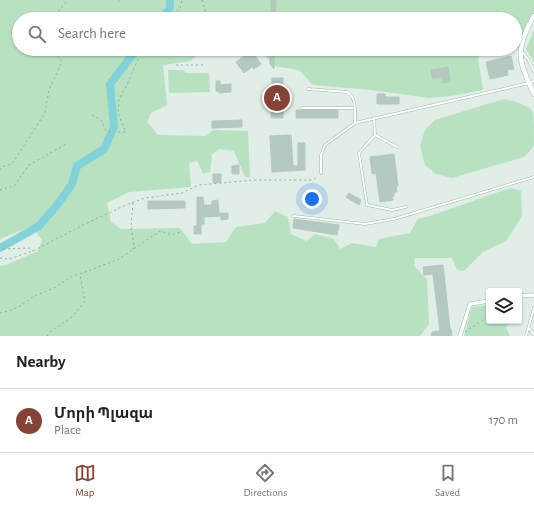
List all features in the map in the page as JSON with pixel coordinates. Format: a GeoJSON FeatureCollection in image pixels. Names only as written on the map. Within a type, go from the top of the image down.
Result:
{"type":"FeatureCollection","features":[{"type":"Feature","properties":{"kind":"street"},"geometry":{"type":"LineString","coordinates":[[522,44],[534,16]]}},
{"type":"Feature","properties":{"kind":"street"},"geometry":{"type":"LineString","coordinates":[[521,56],[529,84],[534,94]]}},
{"type":"Feature","properties":{"kind":"street"},"geometry":{"type":"LineString","coordinates":[[522,296],[534,295]]}},
{"type":"Feature","properties":{"kind":"street"},"geometry":{"type":"LineString","coordinates":[[461,335],[470,304],[486,301]]}},
{"type":"Feature","properties":{"kind":"lane"},"geometry":{"type":"LineString","coordinates":[[522,52],[528,59],[534,71]]}},
{"type":"Feature","properties":{"kind":"lane"},"geometry":{"type":"LineString","coordinates":[[321,173],[321,155],[325,145],[355,123],[529,84],[534,81]]}},
{"type":"Feature","properties":{"kind":"lane"},"geometry":{"type":"LineString","coordinates":[[308,89],[347,92],[352,96],[355,108],[355,123]]}},
{"type":"Feature","properties":{"kind":"lane"},"geometry":{"type":"LineString","coordinates":[[302,108],[355,108]]}},
{"type":"Feature","properties":{"kind":"lane"},"geometry":{"type":"LineString","coordinates":[[374,118],[375,135],[359,153],[367,205],[392,210],[406,207]]}},
{"type":"Feature","properties":{"kind":"lane"},"geometry":{"type":"LineString","coordinates":[[375,135],[398,147]]}},
{"type":"Feature","properties":{"kind":"lane"},"geometry":{"type":"LineString","coordinates":[[294,216],[365,224],[394,219],[534,177]]}},
{"type":"Feature","properties":{"kind":"lane"},"geometry":{"type":"LineString","coordinates":[[526,336],[534,308]]}},
{"type":"Feature","properties":{"kind":"lane"},"geometry":{"type":"LineString","coordinates":[[529,328],[534,335]]}},
{"type":"Feature","properties":{"kind":"path"},"geometry":{"type":"LineString","coordinates":[[58,12],[68,0]]}},
{"type":"Feature","properties":{"kind":"path"},"geometry":{"type":"LineString","coordinates":[[176,12],[180,8],[182,0]]}},
{"type":"Feature","properties":{"kind":"path"},"geometry":{"type":"LineString","coordinates":[[202,0],[206,12]]}},
{"type":"Feature","properties":{"kind":"path"},"geometry":{"type":"LineString","coordinates":[[0,170],[2,167],[12,164],[45,113],[49,90],[62,62],[58,56]]}},
{"type":"Feature","properties":{"kind":"path"},"geometry":{"type":"LineString","coordinates":[[92,115],[101,120],[107,132],[126,132],[118,114],[119,99],[127,85],[139,56]]}},
{"type":"Feature","properties":{"kind":"path"},"geometry":{"type":"LineString","coordinates":[[176,65],[203,65]]}},
{"type":"Feature","properties":{"kind":"path"},"geometry":{"type":"LineString","coordinates":[[0,190],[14,186],[29,164],[68,142]]}},
{"type":"Feature","properties":{"kind":"path"},"geometry":{"type":"LineString","coordinates":[[0,163],[2,167]]}},
{"type":"Feature","properties":{"kind":"path"},"geometry":{"type":"LineString","coordinates":[[0,258],[10,259],[33,251],[85,224],[145,198],[182,193],[199,185],[255,180],[313,180],[321,173]]}},
{"type":"Feature","properties":{"kind":"path"},"geometry":{"type":"LineString","coordinates":[[132,250],[134,245],[131,227],[133,202]]}},
{"type":"Feature","properties":{"kind":"path"},"geometry":{"type":"LineString","coordinates":[[0,313],[12,310],[22,305],[32,297],[56,286],[72,276],[119,259],[160,231],[172,235],[180,232]]}},
{"type":"Feature","properties":{"kind":"path"},"geometry":{"type":"LineString","coordinates":[[3,249],[29,248],[33,251]]}},
{"type":"Feature","properties":{"kind":"path"},"geometry":{"type":"LineString","coordinates":[[47,336],[50,332],[72,317],[85,301],[80,274]]}},
{"type":"Feature","properties":{"kind":"path"},"geometry":{"type":"LineString","coordinates":[[461,335],[486,318]]}},
{"type":"Feature","properties":{"kind":"green space"},"geometry":{"type":"Polygon","coordinates":[[[0,0],[534,0],[534,11],[522,37],[522,12],[12,12],[12,56],[196,56],[191,61],[163,65],[167,105],[151,113],[147,122],[158,135],[206,136],[213,130],[248,131],[250,177],[245,177],[234,151],[219,149],[212,154],[210,172],[203,174],[197,161],[189,163],[191,187],[129,192],[107,203],[111,222],[121,229],[180,228],[192,244],[226,242],[236,227],[265,223],[275,211],[288,217],[291,234],[307,241],[315,234],[334,239],[340,249],[352,243],[376,247],[379,239],[410,233],[418,219],[510,188],[521,191],[522,216],[506,241],[483,252],[464,271],[457,270],[452,258],[415,258],[414,266],[427,279],[429,324],[420,336],[0,336],[0,266],[6,265],[38,251],[42,240],[32,226],[0,239],[0,0]]]}},
{"type":"Feature","properties":{"kind":"green space"},"geometry":{"type":"Polygon","coordinates":[[[534,30],[534,62],[526,49],[534,30]]]}},
{"type":"Feature","properties":{"kind":"green space"},"geometry":{"type":"Polygon","coordinates":[[[266,56],[480,56],[478,57],[483,90],[451,96],[429,98],[372,90],[313,85],[299,70],[274,66],[266,56]]]}},
{"type":"Feature","properties":{"kind":"green space"},"geometry":{"type":"Polygon","coordinates":[[[168,70],[184,70],[185,73],[209,73],[210,92],[169,93],[168,70]]]}},
{"type":"Feature","properties":{"kind":"green space"},"geometry":{"type":"Polygon","coordinates":[[[504,99],[524,105],[533,112],[534,144],[524,157],[452,178],[436,174],[425,165],[420,146],[425,130],[435,120],[504,99]]]}},
{"type":"Feature","properties":{"kind":"green space"},"geometry":{"type":"Polygon","coordinates":[[[486,305],[486,324],[508,324],[506,327],[510,336],[464,336],[472,307],[486,305]]]}},
{"type":"Feature","properties":{"kind":"building"},"geometry":{"type":"Polygon","coordinates":[[[271,0],[276,0],[275,12],[271,12],[271,0]]]}},
{"type":"Feature","properties":{"kind":"building"},"geometry":{"type":"Polygon","coordinates":[[[245,56],[255,56],[261,64],[254,69],[252,67],[244,73],[236,62],[245,56]]]}},
{"type":"Feature","properties":{"kind":"building"},"geometry":{"type":"Polygon","coordinates":[[[270,56],[274,56],[274,69],[270,64],[270,56]]]}},
{"type":"Feature","properties":{"kind":"building"},"geometry":{"type":"Polygon","coordinates":[[[511,56],[514,69],[507,70],[508,75],[490,79],[486,62],[511,56]]]}},
{"type":"Feature","properties":{"kind":"building"},"geometry":{"type":"Polygon","coordinates":[[[448,67],[450,82],[443,83],[441,77],[432,78],[431,70],[448,67]]]}},
{"type":"Feature","properties":{"kind":"building"},"geometry":{"type":"Polygon","coordinates":[[[272,78],[283,78],[283,118],[271,118],[272,78]]]}},
{"type":"Feature","properties":{"kind":"building"},"geometry":{"type":"Polygon","coordinates":[[[216,81],[220,81],[220,85],[231,84],[231,92],[219,93],[219,91],[216,91],[216,81]]]}},
{"type":"Feature","properties":{"kind":"building"},"geometry":{"type":"Polygon","coordinates":[[[377,94],[385,94],[385,97],[399,97],[399,104],[377,104],[377,94]]]}},
{"type":"Feature","properties":{"kind":"building"},"geometry":{"type":"Polygon","coordinates":[[[296,110],[338,110],[338,118],[296,118],[296,110]]]}},
{"type":"Feature","properties":{"kind":"building"},"geometry":{"type":"Polygon","coordinates":[[[242,120],[242,127],[212,128],[212,121],[242,120]]]}},
{"type":"Feature","properties":{"kind":"building"},"geometry":{"type":"Polygon","coordinates":[[[291,135],[293,166],[298,166],[298,143],[305,143],[305,170],[272,172],[270,136],[291,135]]]}},
{"type":"Feature","properties":{"kind":"building"},"geometry":{"type":"Polygon","coordinates":[[[394,154],[398,186],[396,186],[397,192],[394,192],[394,196],[392,197],[393,200],[380,202],[376,173],[372,174],[370,157],[394,154]]]}},
{"type":"Feature","properties":{"kind":"building"},"geometry":{"type":"Polygon","coordinates":[[[239,165],[239,174],[232,174],[232,166],[239,165]]]}},
{"type":"Feature","properties":{"kind":"building"},"geometry":{"type":"Polygon","coordinates":[[[213,174],[221,174],[221,182],[213,183],[213,174]]]}},
{"type":"Feature","properties":{"kind":"building"},"geometry":{"type":"Polygon","coordinates":[[[349,193],[361,200],[359,205],[346,197],[349,193]]]}},
{"type":"Feature","properties":{"kind":"building"},"geometry":{"type":"Polygon","coordinates":[[[197,197],[203,197],[204,205],[212,205],[212,201],[218,200],[219,213],[228,213],[228,219],[221,220],[221,216],[204,217],[204,224],[201,224],[201,234],[194,234],[194,226],[197,226],[197,197]]]}},
{"type":"Feature","properties":{"kind":"building"},"geometry":{"type":"Polygon","coordinates":[[[148,201],[185,201],[185,208],[148,209],[148,201]]]}},
{"type":"Feature","properties":{"kind":"building"},"geometry":{"type":"Polygon","coordinates":[[[294,219],[339,225],[337,235],[293,228],[294,219]]]}},
{"type":"Feature","properties":{"kind":"building"},"geometry":{"type":"Polygon","coordinates":[[[443,265],[452,336],[431,336],[432,332],[440,331],[433,274],[424,275],[423,267],[443,265]]]}},
{"type":"Feature","properties":{"kind":"waterway"},"geometry":{"type":"LineString","coordinates":[[167,12],[170,8],[170,0]]}},
{"type":"Feature","properties":{"kind":"waterway"},"geometry":{"type":"LineString","coordinates":[[0,248],[39,226],[72,184],[77,166],[104,149],[114,127],[110,84],[132,56]]}},
{"type":"Feature","properties":{"kind":"place","name":"Մորի Պլազա"},"geometry":{"type":"Point","coordinates":[277,98]}}]}
